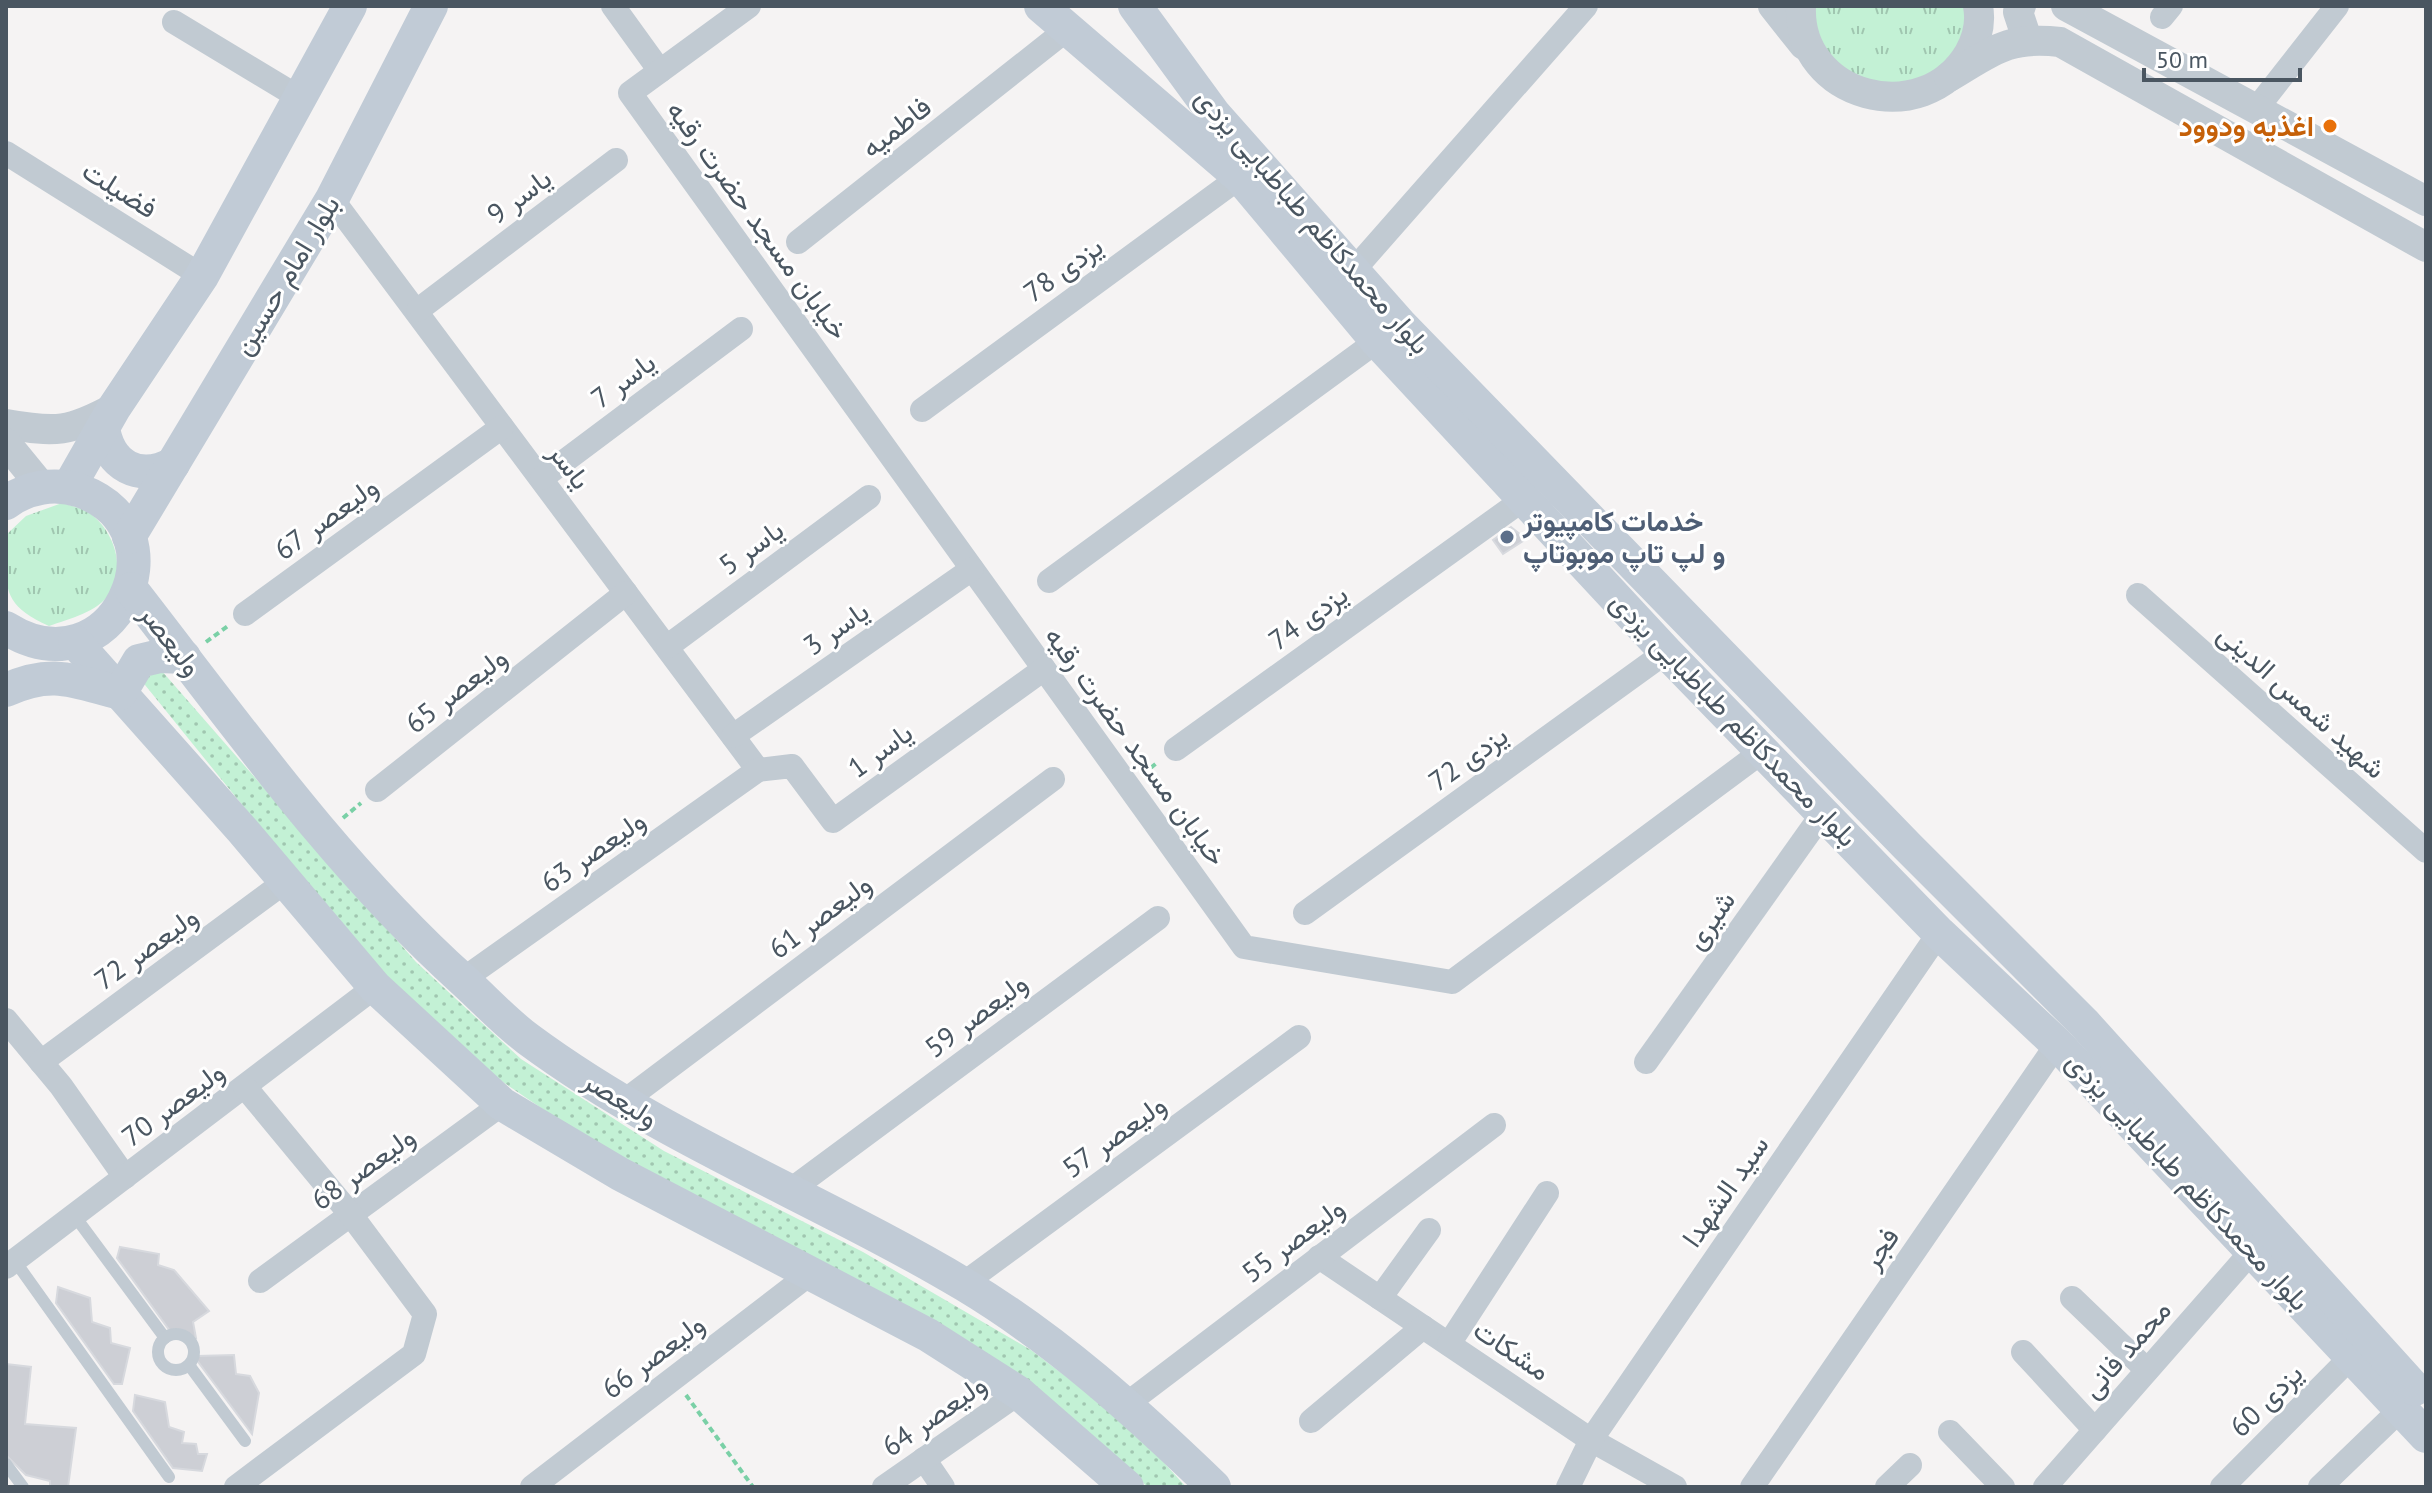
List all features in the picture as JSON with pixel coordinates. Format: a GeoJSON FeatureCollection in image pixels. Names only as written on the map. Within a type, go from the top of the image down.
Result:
{"type":"FeatureCollection","features":[{"type":"Feature","properties":{"kind":"main road"},"geometry":{"type":"LineString","coordinates":[[55,487],[109,418],[202,276],[350,6]]}},
{"type":"Feature","properties":{"kind":"main road","name":"بلوار امام حسین"},"geometry":{"type":"LineString","coordinates":[[129,537],[332,199],[431,6]]}},
{"type":"Feature","properties":{"kind":"main road","name":"بلوار محمدکاظم طباطبایی یزدی"},"geometry":{"type":"LineString","coordinates":[[1041,6],[1070,27],[1240,177],[1377,341],[1666,652],[1939,933],[2057,1044],[2162,1131],[2191,1161],[2414,1405],[2426,1436]]}},
{"type":"Feature","properties":{"kind":"main road","name":"بلوار محمدکاظم طباطبایی یزدی"},"geometry":{"type":"LineString","coordinates":[[1133,10],[1214,114],[1352,272],[1545,476],[2084,1023],[2162,1131]]}},
{"type":"Feature","properties":{"kind":"main road"},"geometry":{"type":"LineString","coordinates":[[109,418],[110,451],[127,468],[142,472],[158,471],[173,464]]}},
{"type":"Feature","properties":{"kind":"main road"},"geometry":{"type":"LineString","coordinates":[[6,503],[55,487],[94,496],[115,513],[129,537],[134,562],[131,589],[119,613],[99,631],[75,642],[48,645],[12,643]]}},
{"type":"Feature","properties":{"kind":"main road","name":"ولیعصر"},"geometry":{"type":"LineString","coordinates":[[131,589],[323,835],[401,924],[526,1038],[623,1102],[963,1284],[1045,1336],[1128,1403],[1214,1487]]}},
{"type":"Feature","properties":{"kind":"main road"},"geometry":{"type":"LineString","coordinates":[[75,642],[375,987],[502,1104],[620,1174],[928,1335],[1019,1393],[1127,1487]]}},
{"type":"Feature","properties":{"kind":"main road"},"geometry":{"type":"LineString","coordinates":[[120,693],[139,661],[160,656],[184,657]]}},
{"type":"Feature","properties":{"kind":"main road"},"geometry":{"type":"LineString","coordinates":[[6,690],[34,677],[64,679],[120,693]]}},
{"type":"Feature","properties":{"kind":"main road","name":"بلوار محمدکاظم طباطبایی یزدی"},"geometry":{"type":"LineString","coordinates":[[2191,1161],[2252,1251],[2353,1355],[2414,1405]]}},
{"type":"Feature","properties":{"kind":"street"},"geometry":{"type":"LineString","coordinates":[[613,6],[660,71],[749,6]]}},
{"type":"Feature","properties":{"kind":"street"},"geometry":{"type":"LineString","coordinates":[[1352,272],[1586,6]]}},
{"type":"Feature","properties":{"kind":"street"},"geometry":{"type":"LineString","coordinates":[[1773,6],[1835,80],[1856,92],[1880,98],[1905,98],[1928,90],[1998,48],[2027,39],[2060,42],[2426,247]]}},
{"type":"Feature","properties":{"kind":"street"},"geometry":{"type":"LineString","coordinates":[[1801,6],[1806,41],[1818,63]]}},
{"type":"Feature","properties":{"kind":"street"},"geometry":{"type":"LineString","coordinates":[[1949,77],[1971,50],[1980,16],[1978,6]]}},
{"type":"Feature","properties":{"kind":"street"},"geometry":{"type":"LineString","coordinates":[[2021,6],[2018,12],[2027,39]]}},
{"type":"Feature","properties":{"kind":"street"},"geometry":{"type":"LineString","coordinates":[[2066,6],[2426,201]]}},
{"type":"Feature","properties":{"kind":"street"},"geometry":{"type":"LineString","coordinates":[[2257,108],[2337,6]]}},
{"type":"Feature","properties":{"kind":"street"},"geometry":{"type":"LineString","coordinates":[[174,22],[300,98]]}},
{"type":"Feature","properties":{"kind":"street","name":"فاطمیه"},"geometry":{"type":"LineString","coordinates":[[798,242],[1070,27]]}},
{"type":"Feature","properties":{"kind":"street","name":"خیابان مسجد حضرت رقیه"},"geometry":{"type":"LineString","coordinates":[[660,71],[630,93],[1244,947],[1452,982],[1763,751]]}},
{"type":"Feature","properties":{"kind":"street","name":"فضیلت"},"geometry":{"type":"LineString","coordinates":[[6,153],[202,276]]}},
{"type":"Feature","properties":{"kind":"street","name":"یاسر 9"},"geometry":{"type":"LineString","coordinates":[[418,310],[616,160]]}},
{"type":"Feature","properties":{"kind":"street","name":"یزدی 78"},"geometry":{"type":"LineString","coordinates":[[922,410],[1240,177]]}},
{"type":"Feature","properties":{"kind":"street","name":"یاسر"},"geometry":{"type":"LineString","coordinates":[[332,199],[418,310],[758,770]]}},
{"type":"Feature","properties":{"kind":"street","name":"یاسر 7"},"geometry":{"type":"LineString","coordinates":[[542,478],[741,329]]}},
{"type":"Feature","properties":{"kind":"street"},"geometry":{"type":"LineString","coordinates":[[1049,581],[1377,341]]}},
{"type":"Feature","properties":{"kind":"street"},"geometry":{"type":"LineString","coordinates":[[6,424],[36,430],[78,428],[109,418]]}},
{"type":"Feature","properties":{"kind":"street","name":"ولیعصر 67"},"geometry":{"type":"LineString","coordinates":[[245,614],[502,427]]}},
{"type":"Feature","properties":{"kind":"street"},"geometry":{"type":"LineString","coordinates":[[6,443],[55,487]]}},
{"type":"Feature","properties":{"kind":"street","name":"یاسر 5"},"geometry":{"type":"LineString","coordinates":[[668,646],[869,497]]}},
{"type":"Feature","properties":{"kind":"street","name":"یزدی 74"},"geometry":{"type":"LineString","coordinates":[[1176,749],[1524,499]]}},
{"type":"Feature","properties":{"kind":"street","name":"یاسر 3"},"geometry":{"type":"LineString","coordinates":[[733,736],[972,569]]}},
{"type":"Feature","properties":{"kind":"street","name":"ولیعصر 65"},"geometry":{"type":"LineString","coordinates":[[377,790],[626,593]]}},
{"type":"Feature","properties":{"kind":"street","name":"شهید شمس الدینی"},"geometry":{"type":"LineString","coordinates":[[2138,595],[2426,851]]}},
{"type":"Feature","properties":{"kind":"street","name":"یزدی 72"},"geometry":{"type":"LineString","coordinates":[[1305,913],[1666,652]]}},
{"type":"Feature","properties":{"kind":"street","name":"یاسر 1"},"geometry":{"type":"LineString","coordinates":[[758,770],[792,766],[833,821],[1044,669]]}},
{"type":"Feature","properties":{"kind":"street","name":"ولیعصر 63"},"geometry":{"type":"LineString","coordinates":[[462,980],[758,770]]}},
{"type":"Feature","properties":{"kind":"street","name":"ولیعصر 61"},"geometry":{"type":"LineString","coordinates":[[623,1102],[1053,779]]}},
{"type":"Feature","properties":{"kind":"street","name":"شیری"},"geometry":{"type":"LineString","coordinates":[[1646,1062],[1823,813]]}},
{"type":"Feature","properties":{"kind":"street","name":"ولیعصر 72"},"geometry":{"type":"LineString","coordinates":[[41,1062],[286,881]]}},
{"type":"Feature","properties":{"kind":"street","name":"ولیعصر 59"},"geometry":{"type":"LineString","coordinates":[[788,1192],[1158,918]]}},
{"type":"Feature","properties":{"kind":"street","name":"سید الشهدا"},"geometry":{"type":"LineString","coordinates":[[1568,1487],[1591,1440],[1939,933]]}},
{"type":"Feature","properties":{"kind":"street","name":"ولیعصر 70"},"geometry":{"type":"LineString","coordinates":[[10,1264],[375,987]]}},
{"type":"Feature","properties":{"kind":"street"},"geometry":{"type":"LineString","coordinates":[[6,1020],[41,1062],[125,1177]]}},
{"type":"Feature","properties":{"kind":"street","name":"ولیعصر 57"},"geometry":{"type":"LineString","coordinates":[[963,1284],[1299,1037]]}},
{"type":"Feature","properties":{"kind":"street","name":"فجر"},"geometry":{"type":"LineString","coordinates":[[1752,1487],[2057,1044]]}},
{"type":"Feature","properties":{"kind":"street"},"geometry":{"type":"LineString","coordinates":[[236,1487],[414,1354],[425,1314],[351,1215],[245,1087]]}},
{"type":"Feature","properties":{"kind":"street","name":"ولیعصر 68"},"geometry":{"type":"LineString","coordinates":[[260,1281],[502,1104]]}},
{"type":"Feature","properties":{"kind":"street","name":"ولیعصر 55"},"geometry":{"type":"LineString","coordinates":[[1128,1403],[1494,1125]]}},
{"type":"Feature","properties":{"kind":"street"},"geometry":{"type":"LineString","coordinates":[[1449,1344],[1547,1193]]}},
{"type":"Feature","properties":{"kind":"street"},"geometry":{"type":"LineString","coordinates":[[1380,1298],[1429,1230]]}},
{"type":"Feature","properties":{"kind":"street","name":"محمد فانی"},"geometry":{"type":"LineString","coordinates":[[2045,1487],[2252,1251]]}},
{"type":"Feature","properties":{"kind":"street","name":"مشکات"},"geometry":{"type":"LineString","coordinates":[[1319,1257],[1591,1440],[1675,1487]]}},
{"type":"Feature","properties":{"kind":"street","name":"ولیعصر 66"},"geometry":{"type":"LineString","coordinates":[[532,1487],[811,1273]]}},
{"type":"Feature","properties":{"kind":"street"},"geometry":{"type":"LineString","coordinates":[[2072,1298],[2147,1370]]}},
{"type":"Feature","properties":{"kind":"street"},"geometry":{"type":"LineString","coordinates":[[1311,1421],[1423,1327]]}},
{"type":"Feature","properties":{"kind":"street"},"geometry":{"type":"LineString","coordinates":[[2023,1352],[2095,1430]]}},
{"type":"Feature","properties":{"kind":"street","name":"یزدی 60"},"geometry":{"type":"LineString","coordinates":[[2222,1487],[2353,1355]]}},
{"type":"Feature","properties":{"kind":"street","name":"ولیعصر 64"},"geometry":{"type":"LineString","coordinates":[[884,1487],[1019,1393]]}},
{"type":"Feature","properties":{"kind":"street"},"geometry":{"type":"LineString","coordinates":[[2320,1487],[2414,1405]]}},
{"type":"Feature","properties":{"kind":"street"},"geometry":{"type":"LineString","coordinates":[[1950,1432],[2003,1487]]}},
{"type":"Feature","properties":{"kind":"street"},"geometry":{"type":"LineString","coordinates":[[924,1459],[943,1487]]}},
{"type":"Feature","properties":{"kind":"street"},"geometry":{"type":"LineString","coordinates":[[1887,1487],[1910,1465]]}},
{"type":"Feature","properties":{"kind":"lane"},"geometry":{"type":"LineString","coordinates":[[74,1215],[165,1338]]}},
{"type":"Feature","properties":{"kind":"lane"},"geometry":{"type":"LineString","coordinates":[[10,1264],[169,1477]]}},
{"type":"Feature","properties":{"kind":"lane"},"geometry":{"type":"LineString","coordinates":[[180,1335],[192,1343],[193,1358],[189,1365],[174,1370],[160,1361],[160,1344],[165,1338],[180,1335]]}},
{"type":"Feature","properties":{"kind":"lane"},"geometry":{"type":"LineString","coordinates":[[189,1365],[245,1441]]}},
{"type":"Feature","properties":{"kind":"lane"},"geometry":{"type":"LineString","coordinates":[[6,1464],[23,1487]]}},
{"type":"Feature","properties":{"kind":"path"},"geometry":{"type":"LineString","coordinates":[[184,657],[245,614]]}},
{"type":"Feature","properties":{"kind":"path"},"geometry":{"type":"LineString","coordinates":[[1127,786],[1176,749]]}},
{"type":"Feature","properties":{"kind":"path"},"geometry":{"type":"LineString","coordinates":[[323,835],[377,790]]}},
{"type":"Feature","properties":{"kind":"path"},"geometry":{"type":"LineString","coordinates":[[674,1378],[753,1487]]}},
{"type":"Feature","properties":{"kind":"green space"},"geometry":{"type":"Polygon","coordinates":[[[1809,6],[1971,6],[1966,37],[1928,81],[1868,87],[1827,56],[1809,6]]]}},
{"type":"Feature","properties":{"kind":"green space"},"geometry":{"type":"Polygon","coordinates":[[[62,503],[85,510],[99,521],[115,550],[117,572],[115,583],[105,600],[82,614],[49,626],[22,610],[9,592],[6,535],[26,516],[62,503]]]}},
{"type":"Feature","properties":{"kind":"green space"},"geometry":{"type":"Polygon","coordinates":[[[161,670],[416,962],[521,1059],[664,1151],[863,1252],[1031,1350],[1131,1426],[1186,1487],[1147,1487],[1140,1479],[609,1154],[500,1080],[384,976],[315,895],[141,680],[161,670]]]}},
{"type":"Feature","properties":{"kind":"building","name":"خدمات کامپیوتر و لپ تاپ موبوتاپ"},"geometry":{"type":"Polygon","coordinates":[[[1511,527],[1526,539],[1503,554],[1493,540],[1511,527]]]}},
{"type":"Feature","properties":{"kind":"building"},"geometry":{"type":"Polygon","coordinates":[[[120,1247],[159,1254],[158,1265],[174,1270],[209,1311],[193,1322],[196,1338],[173,1335],[117,1258],[120,1247]]]}},
{"type":"Feature","properties":{"kind":"building"},"geometry":{"type":"Polygon","coordinates":[[[58,1287],[90,1298],[92,1322],[110,1328],[111,1343],[130,1348],[122,1384],[114,1384],[56,1303],[58,1287]]]}},
{"type":"Feature","properties":{"kind":"building"},"geometry":{"type":"Polygon","coordinates":[[[234,1355],[236,1374],[250,1376],[259,1393],[252,1434],[196,1359],[197,1356],[234,1355]]]}},
{"type":"Feature","properties":{"kind":"building"},"geometry":{"type":"Polygon","coordinates":[[[6,1364],[31,1367],[25,1424],[76,1428],[68,1487],[50,1487],[50,1481],[26,1475],[6,1455],[6,1364]]]}},
{"type":"Feature","properties":{"kind":"building"},"geometry":{"type":"Polygon","coordinates":[[[135,1395],[165,1402],[169,1427],[184,1432],[182,1443],[196,1444],[198,1454],[207,1454],[202,1471],[173,1468],[133,1411],[135,1395]]]}},
{"type":"Feature","properties":{"kind":"place","name":"اغذیه ودوود"},"geometry":{"type":"Point","coordinates":[2330,126]}},
{"type":"Feature","properties":{"kind":"place","name":"خدمات کامپیوتر و لپ تاپ موبوتاپ"},"geometry":{"type":"Point","coordinates":[1507,537]}}]}
